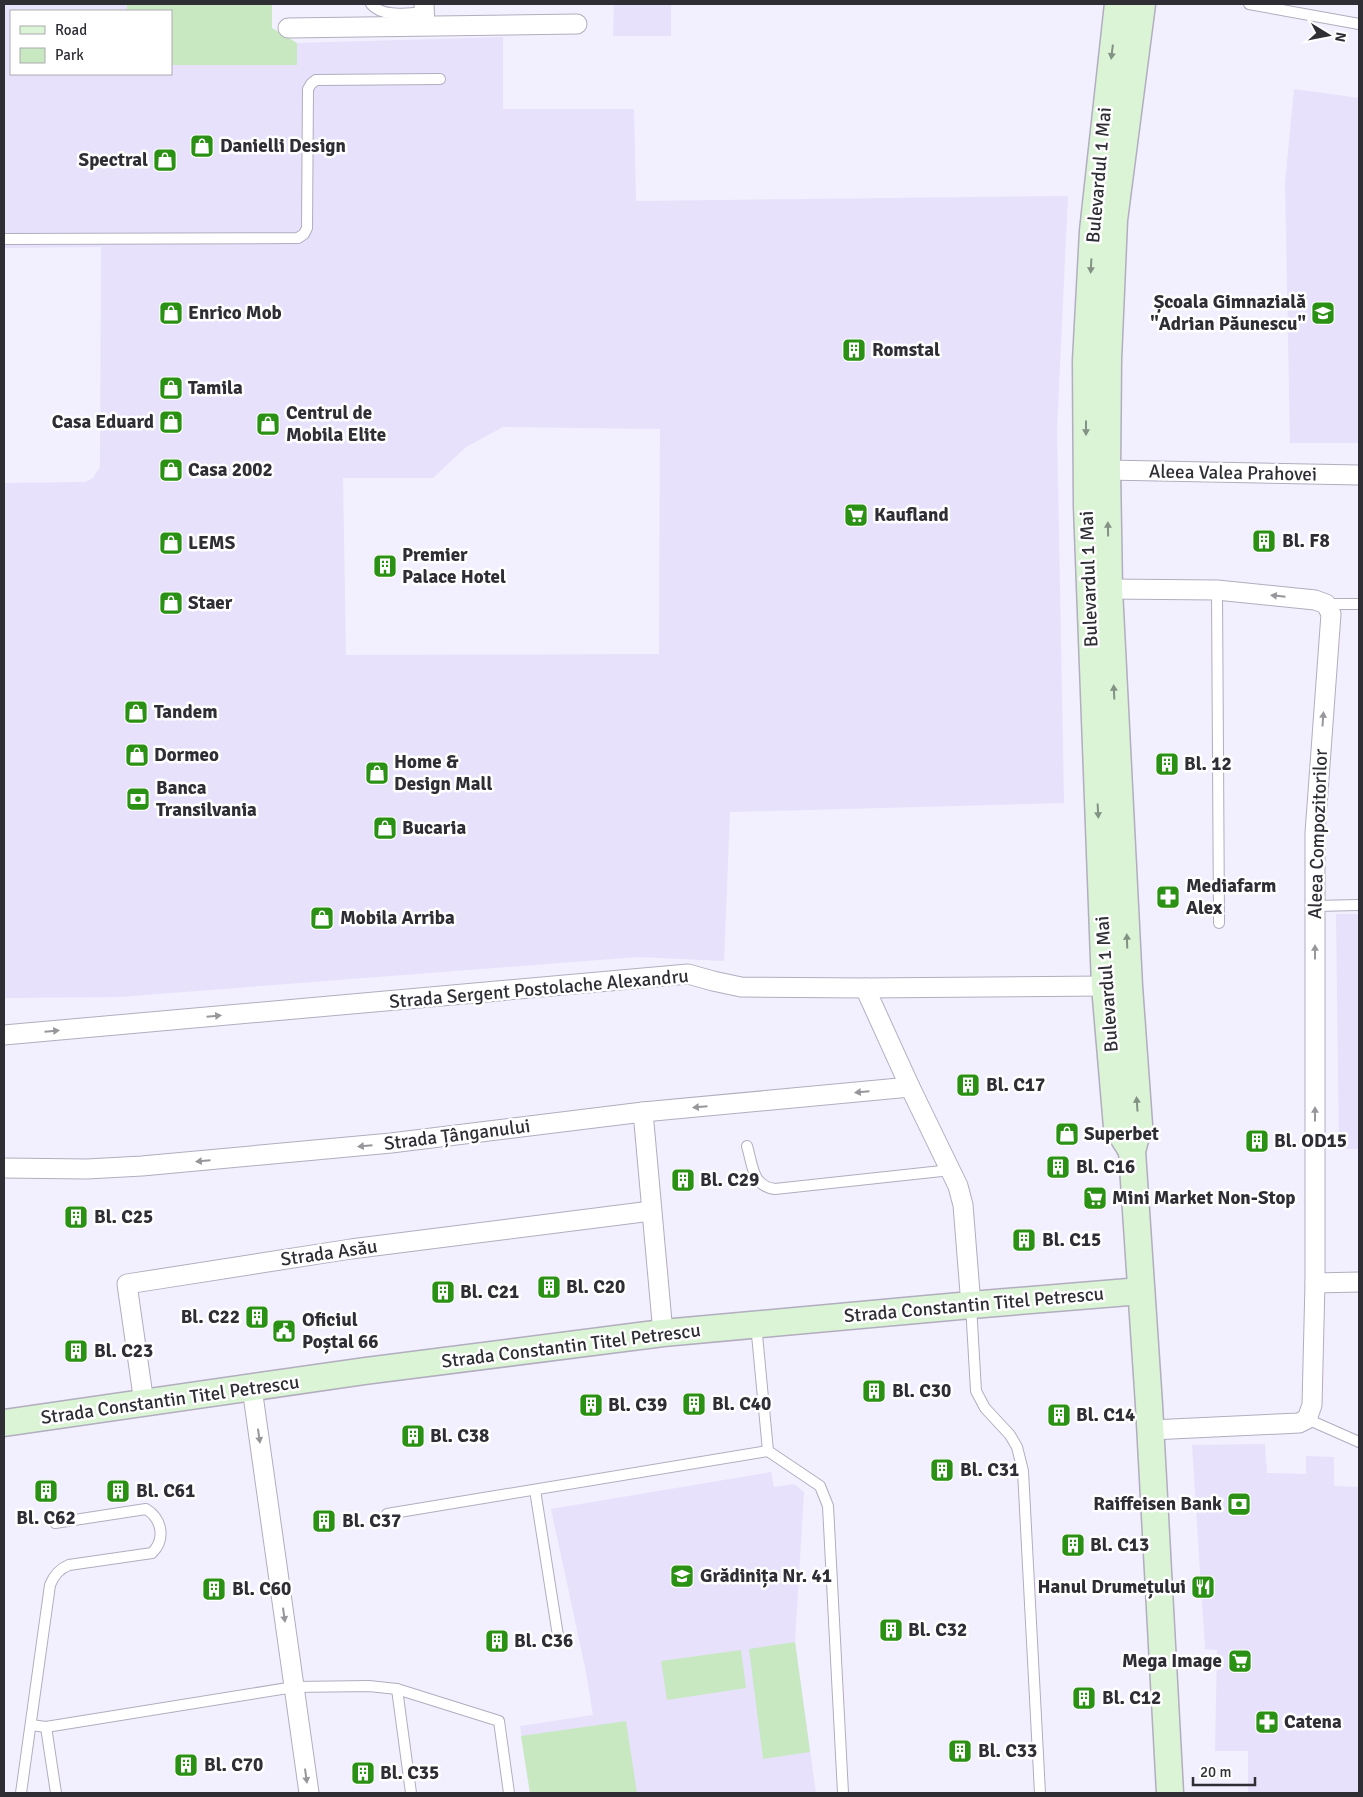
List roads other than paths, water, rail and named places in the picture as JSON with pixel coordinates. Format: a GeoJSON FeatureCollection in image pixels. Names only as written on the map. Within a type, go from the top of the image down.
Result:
{"type":"FeatureCollection","features":[{"type":"Feature","properties":{"kind":"main road","name":"Bulevardul 1 Mai"},"geometry":{"type":"LineString","coordinates":[[1118,4],[1093,231],[1086,361],[1087,506],[1095,763],[1105,986],[1117,1127],[1132,1151]]}},
{"type":"Feature","properties":{"kind":"main road","name":"Bulevardul 1 Mai"},"geometry":{"type":"LineString","coordinates":[[1142,4],[1114,220],[1108,360],[1107,470],[1109,590],[1129,986],[1139,1125],[1132,1151],[1151,1430],[1170,1793]]}},
{"type":"Feature","properties":{"kind":"main road","name":"Strada Constantin Titel Petrescu"},"geometry":{"type":"LineString","coordinates":[[5,1424],[365,1371],[663,1333],[971,1305],[1141,1292]]}},
{"type":"Feature","properties":{"kind":"street"},"geometry":{"type":"LineString","coordinates":[[288,28],[424,14],[577,24]]}},
{"type":"Feature","properties":{"kind":"street","name":"Aleea Valea Prahovei"},"geometry":{"type":"LineString","coordinates":[[1107,470],[1359,475]]}},
{"type":"Feature","properties":{"kind":"street"},"geometry":{"type":"LineString","coordinates":[[1109,590],[1217,590],[1315,600],[1326,604]]}},
{"type":"Feature","properties":{"kind":"street","name":"Aleea Compozitorilor"},"geometry":{"type":"LineString","coordinates":[[1307,1419],[1312,1406],[1315,1282],[1315,833],[1331,614],[1326,604]]}},
{"type":"Feature","properties":{"kind":"street","name":"Strada Sergent Postolache Alexandru"},"geometry":{"type":"LineString","coordinates":[[4,1035],[688,974],[720,983],[741,986],[865,988],[1105,986]]}},
{"type":"Feature","properties":{"kind":"street"},"geometry":{"type":"LineString","coordinates":[[865,988],[958,1186],[963,1205],[971,1305]]}},
{"type":"Feature","properties":{"kind":"street","name":"Strada Țânganului"},"geometry":{"type":"LineString","coordinates":[[4,1168],[87,1169],[142,1166],[391,1144],[643,1112],[910,1087]]}},
{"type":"Feature","properties":{"kind":"street"},"geometry":{"type":"LineString","coordinates":[[643,1112],[663,1333]]}},
{"type":"Feature","properties":{"kind":"street","name":"Strada Asău"},"geometry":{"type":"LineString","coordinates":[[144,1403],[127,1284],[352,1249],[651,1211]]}},
{"type":"Feature","properties":{"kind":"street"},"geometry":{"type":"LineString","coordinates":[[1315,1282],[1359,1282]]}},
{"type":"Feature","properties":{"kind":"street"},"geometry":{"type":"LineString","coordinates":[[252,1388],[309,1793]]}},
{"type":"Feature","properties":{"kind":"street"},"geometry":{"type":"LineString","coordinates":[[1151,1430],[1298,1423],[1307,1419]]}},
{"type":"Feature","properties":{"kind":"lane"},"geometry":{"type":"LineString","coordinates":[[371,4],[375,8],[386,12],[424,14]]}},
{"type":"Feature","properties":{"kind":"lane"},"geometry":{"type":"LineString","coordinates":[[1249,4],[1359,24]]}},
{"type":"Feature","properties":{"kind":"lane"},"geometry":{"type":"LineString","coordinates":[[4,239],[298,238],[304,234],[307,228],[308,89],[311,84],[316,80],[440,79]]}},
{"type":"Feature","properties":{"kind":"lane"},"geometry":{"type":"LineString","coordinates":[[1217,590],[1219,923]]}},
{"type":"Feature","properties":{"kind":"lane"},"geometry":{"type":"LineString","coordinates":[[1326,604],[1359,604]]}},
{"type":"Feature","properties":{"kind":"lane"},"geometry":{"type":"LineString","coordinates":[[1116,726],[1095,763],[1120,795]]}},
{"type":"Feature","properties":{"kind":"lane"},"geometry":{"type":"LineString","coordinates":[[1314,906],[1359,905]]}},
{"type":"Feature","properties":{"kind":"lane"},"geometry":{"type":"LineString","coordinates":[[747,1146],[758,1182],[765,1188],[775,1189],[951,1170]]}},
{"type":"Feature","properties":{"kind":"lane"},"geometry":{"type":"LineString","coordinates":[[971,1305],[976,1391],[985,1408],[1010,1435],[1017,1447],[1023,1471],[1040,1793]]}},
{"type":"Feature","properties":{"kind":"lane"},"geometry":{"type":"LineString","coordinates":[[756,1324],[768,1451]]}},
{"type":"Feature","properties":{"kind":"lane"},"geometry":{"type":"LineString","coordinates":[[1307,1419],[1359,1442]]}},
{"type":"Feature","properties":{"kind":"lane"},"geometry":{"type":"LineString","coordinates":[[387,1514],[768,1451],[820,1486],[828,1506],[843,1793]]}},
{"type":"Feature","properties":{"kind":"lane"},"geometry":{"type":"LineString","coordinates":[[535,1490],[559,1642]]}},
{"type":"Feature","properties":{"kind":"lane"},"geometry":{"type":"LineString","coordinates":[[21,1793],[50,1585],[53,1578],[63,1568],[70,1565],[152,1553],[158,1546],[160,1537],[158,1519],[146,1509],[55,1523]]}},
{"type":"Feature","properties":{"kind":"lane"},"geometry":{"type":"LineString","coordinates":[[30,1725],[46,1727],[294,1687],[369,1686],[397,1689],[499,1721],[509,1793]]}},
{"type":"Feature","properties":{"kind":"lane"},"geometry":{"type":"LineString","coordinates":[[397,1689],[411,1793]]}},
{"type":"Feature","properties":{"kind":"lane"},"geometry":{"type":"LineString","coordinates":[[46,1727],[56,1793]]}},
{"type":"Feature","properties":{"kind":"place","name":"Danielli Design"},"geometry":{"type":"Point","coordinates":[202,146]}},
{"type":"Feature","properties":{"kind":"place","name":"Spectral"},"geometry":{"type":"Point","coordinates":[165,160]}},
{"type":"Feature","properties":{"kind":"place","name":"Enrico Mob"},"geometry":{"type":"Point","coordinates":[171,313]}},
{"type":"Feature","properties":{"kind":"place","name":"Școala Gimnazială \"Adrian Păunescu\""},"geometry":{"type":"Point","coordinates":[1323,313]}},
{"type":"Feature","properties":{"kind":"place","name":"Romstal"},"geometry":{"type":"Point","coordinates":[854,350]}},
{"type":"Feature","properties":{"kind":"place","name":"Tamila"},"geometry":{"type":"Point","coordinates":[171,388]}},
{"type":"Feature","properties":{"kind":"place","name":"Casa Eduard"},"geometry":{"type":"Point","coordinates":[171,422]}},
{"type":"Feature","properties":{"kind":"place","name":"Centrul de Mobila Elite"},"geometry":{"type":"Point","coordinates":[268,424]}},
{"type":"Feature","properties":{"kind":"place","name":"Casa 2002"},"geometry":{"type":"Point","coordinates":[171,470]}},
{"type":"Feature","properties":{"kind":"place","name":"Kaufland"},"geometry":{"type":"Point","coordinates":[856,515]}},
{"type":"Feature","properties":{"kind":"place","name":"Bl. F8"},"geometry":{"type":"Point","coordinates":[1264,541]}},
{"type":"Feature","properties":{"kind":"place","name":"LEMS"},"geometry":{"type":"Point","coordinates":[171,543]}},
{"type":"Feature","properties":{"kind":"place","name":"Premier Palace Hotel"},"geometry":{"type":"Point","coordinates":[385,566]}},
{"type":"Feature","properties":{"kind":"place","name":"Staer"},"geometry":{"type":"Point","coordinates":[171,603]}},
{"type":"Feature","properties":{"kind":"place","name":"Tandem"},"geometry":{"type":"Point","coordinates":[136,712]}},
{"type":"Feature","properties":{"kind":"place","name":"Dormeo"},"geometry":{"type":"Point","coordinates":[137,755]}},
{"type":"Feature","properties":{"kind":"place","name":"Bl. 12"},"geometry":{"type":"Point","coordinates":[1167,764]}},
{"type":"Feature","properties":{"kind":"place","name":"Home & Design Mall"},"geometry":{"type":"Point","coordinates":[377,773]}},
{"type":"Feature","properties":{"kind":"place","name":"Banca Transilvania"},"geometry":{"type":"Point","coordinates":[138,799]}},
{"type":"Feature","properties":{"kind":"place","name":"Bucaria"},"geometry":{"type":"Point","coordinates":[385,828]}},
{"type":"Feature","properties":{"kind":"place","name":"Mediafarm Alex"},"geometry":{"type":"Point","coordinates":[1168,897]}},
{"type":"Feature","properties":{"kind":"place","name":"Mobila Arriba"},"geometry":{"type":"Point","coordinates":[322,918]}},
{"type":"Feature","properties":{"kind":"place","name":"Bl. C17"},"geometry":{"type":"Point","coordinates":[968,1085]}},
{"type":"Feature","properties":{"kind":"place","name":"Superbet"},"geometry":{"type":"Point","coordinates":[1067,1134]}},
{"type":"Feature","properties":{"kind":"place","name":"Bl. OD15"},"geometry":{"type":"Point","coordinates":[1257,1141]}},
{"type":"Feature","properties":{"kind":"place","name":"Bl. C16"},"geometry":{"type":"Point","coordinates":[1058,1167]}},
{"type":"Feature","properties":{"kind":"place","name":"Bl. C29"},"geometry":{"type":"Point","coordinates":[683,1180]}},
{"type":"Feature","properties":{"kind":"place","name":"Mini Market Non-Stop"},"geometry":{"type":"Point","coordinates":[1095,1198]}},
{"type":"Feature","properties":{"kind":"place","name":"Bl. C25"},"geometry":{"type":"Point","coordinates":[76,1217]}},
{"type":"Feature","properties":{"kind":"place","name":"Bl. C15"},"geometry":{"type":"Point","coordinates":[1024,1240]}},
{"type":"Feature","properties":{"kind":"place","name":"Bl. C20"},"geometry":{"type":"Point","coordinates":[549,1287]}},
{"type":"Feature","properties":{"kind":"place","name":"Bl. C21"},"geometry":{"type":"Point","coordinates":[443,1292]}},
{"type":"Feature","properties":{"kind":"place","name":"Bl. C22"},"geometry":{"type":"Point","coordinates":[257,1317]}},
{"type":"Feature","properties":{"kind":"place","name":"Oficiul Poștal 66"},"geometry":{"type":"Point","coordinates":[284,1331]}},
{"type":"Feature","properties":{"kind":"place","name":"Bl. C23"},"geometry":{"type":"Point","coordinates":[76,1351]}},
{"type":"Feature","properties":{"kind":"place","name":"Bl. C30"},"geometry":{"type":"Point","coordinates":[874,1391]}},
{"type":"Feature","properties":{"kind":"place","name":"Bl. C40"},"geometry":{"type":"Point","coordinates":[694,1404]}},
{"type":"Feature","properties":{"kind":"place","name":"Bl. C39"},"geometry":{"type":"Point","coordinates":[591,1405]}},
{"type":"Feature","properties":{"kind":"place","name":"Bl. C14"},"geometry":{"type":"Point","coordinates":[1059,1415]}},
{"type":"Feature","properties":{"kind":"place","name":"Bl. C38"},"geometry":{"type":"Point","coordinates":[413,1436]}},
{"type":"Feature","properties":{"kind":"place","name":"Bl. C31"},"geometry":{"type":"Point","coordinates":[942,1470]}},
{"type":"Feature","properties":{"kind":"place","name":"Bl. C62"},"geometry":{"type":"Point","coordinates":[46,1491]}},
{"type":"Feature","properties":{"kind":"place","name":"Bl. C61"},"geometry":{"type":"Point","coordinates":[118,1491]}},
{"type":"Feature","properties":{"kind":"place","name":"Raiffeisen Bank"},"geometry":{"type":"Point","coordinates":[1239,1504]}},
{"type":"Feature","properties":{"kind":"place","name":"Bl. C37"},"geometry":{"type":"Point","coordinates":[324,1521]}},
{"type":"Feature","properties":{"kind":"place","name":"Bl. C13"},"geometry":{"type":"Point","coordinates":[1073,1545]}},
{"type":"Feature","properties":{"kind":"place","name":"Grădinița Nr. 41"},"geometry":{"type":"Point","coordinates":[682,1576]}},
{"type":"Feature","properties":{"kind":"place","name":"Hanul Drumețului"},"geometry":{"type":"Point","coordinates":[1203,1587]}},
{"type":"Feature","properties":{"kind":"place","name":"Bl. C60"},"geometry":{"type":"Point","coordinates":[214,1589]}},
{"type":"Feature","properties":{"kind":"place","name":"Bl. C32"},"geometry":{"type":"Point","coordinates":[891,1630]}},
{"type":"Feature","properties":{"kind":"place","name":"Bl. C36"},"geometry":{"type":"Point","coordinates":[497,1641]}},
{"type":"Feature","properties":{"kind":"place","name":"Mega Image"},"geometry":{"type":"Point","coordinates":[1240,1661]}},
{"type":"Feature","properties":{"kind":"place","name":"Bl. C12"},"geometry":{"type":"Point","coordinates":[1084,1698]}},
{"type":"Feature","properties":{"kind":"place","name":"Catena"},"geometry":{"type":"Point","coordinates":[1267,1722]}},
{"type":"Feature","properties":{"kind":"place","name":"Bl. C33"},"geometry":{"type":"Point","coordinates":[960,1751]}},
{"type":"Feature","properties":{"kind":"place","name":"Bl. C70"},"geometry":{"type":"Point","coordinates":[186,1765]}},
{"type":"Feature","properties":{"kind":"place","name":"Bl. C35"},"geometry":{"type":"Point","coordinates":[363,1773]}}]}
